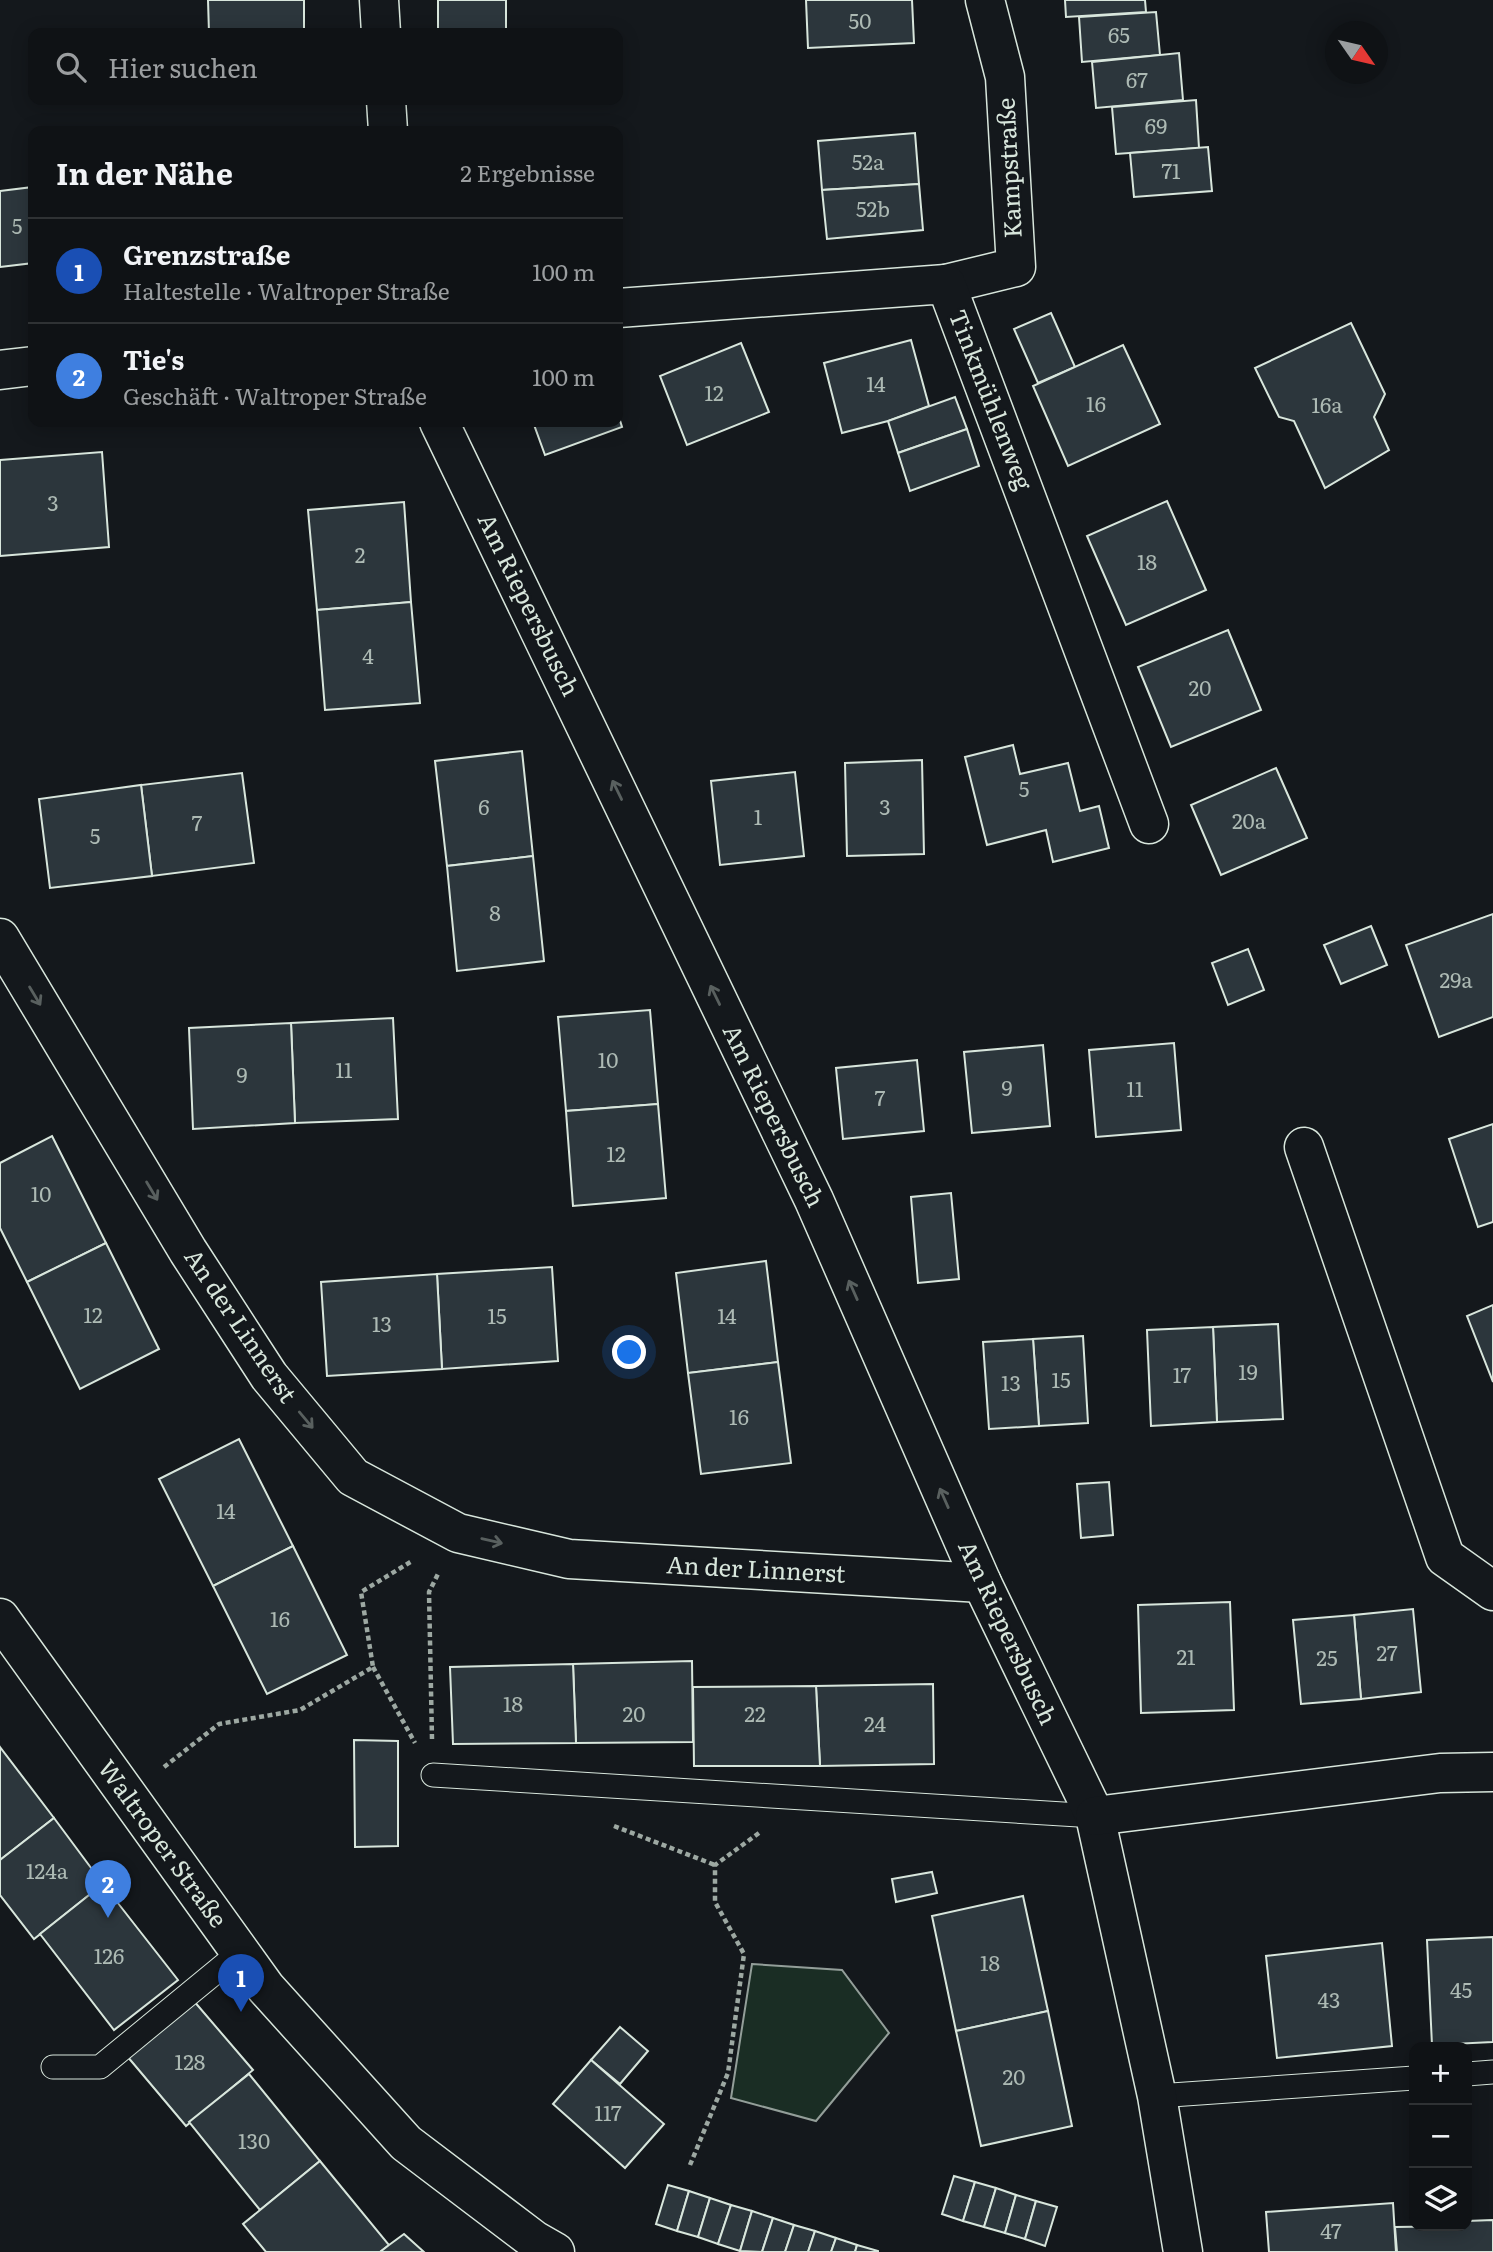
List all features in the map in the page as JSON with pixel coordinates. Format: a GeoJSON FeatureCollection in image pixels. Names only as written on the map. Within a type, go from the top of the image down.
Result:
{"type":"FeatureCollection","features":[{"type":"Feature","properties":{"kind":"street"},"geometry":{"type":"LineString","coordinates":[[379,0],[382,28]]}},
{"type":"Feature","properties":{"kind":"street","name":"Kampstraße"},"geometry":{"type":"LineString","coordinates":[[946,284],[1016,267],[1005,77],[985,0]]}},
{"type":"Feature","properties":{"kind":"street"},"geometry":{"type":"LineString","coordinates":[[386,105],[388,126]]}},
{"type":"Feature","properties":{"kind":"street","name":"Tinkmühlenweg"},"geometry":{"type":"LineString","coordinates":[[623,308],[946,284],[1150,824]]}},
{"type":"Feature","properties":{"kind":"street"},"geometry":{"type":"LineString","coordinates":[[0,370],[28,367]]}},
{"type":"Feature","properties":{"kind":"street","name":"Am Riepersbusch"},"geometry":{"type":"LineString","coordinates":[[441,427],[814,1200],[982,1583],[1095,1816],[1157,2096],[1183,2252]]}},
{"type":"Feature","properties":{"kind":"street","name":"An der Linnerst"},"geometry":{"type":"LineString","coordinates":[[0,938],[188,1251],[269,1376],[353,1477],[458,1533],[569,1559],[982,1583]]}},
{"type":"Feature","properties":{"kind":"street"},"geometry":{"type":"LineString","coordinates":[[1304,1147],[1445,1557],[1493,1591]]}},
{"type":"Feature","properties":{"kind":"street","name":"Waltroper Straße"},"geometry":{"type":"LineString","coordinates":[[0,1618],[265,1988],[406,2143],[534,2240],[555,2252]]}},
{"type":"Feature","properties":{"kind":"street"},"geometry":{"type":"LineString","coordinates":[[1095,1816],[1440,1773],[1493,1772]]}},
{"type":"Feature","properties":{"kind":"lane"},"geometry":{"type":"LineString","coordinates":[[433,1775],[1095,1816]]}},
{"type":"Feature","properties":{"kind":"lane"},"geometry":{"type":"LineString","coordinates":[[53,2067],[100,2067],[240,1952]]}},
{"type":"Feature","properties":{"kind":"lane"},"geometry":{"type":"LineString","coordinates":[[1472,2074],[1493,2072]]}},
{"type":"Feature","properties":{"kind":"lane"},"geometry":{"type":"LineString","coordinates":[[1157,2096],[1409,2077]]}},
{"type":"Feature","properties":{"kind":"path"},"geometry":{"type":"LineString","coordinates":[[433,1775],[373,1667],[361,1592],[458,1533]]}},
{"type":"Feature","properties":{"kind":"path"},"geometry":{"type":"LineString","coordinates":[[433,1775],[429,1592],[458,1533]]}},
{"type":"Feature","properties":{"kind":"path"},"geometry":{"type":"LineString","coordinates":[[127,1796],[219,1724],[300,1710],[373,1667]]}},
{"type":"Feature","properties":{"kind":"path"},"geometry":{"type":"LineString","coordinates":[[584,1785],[594,1818],[715,1864]]}},
{"type":"Feature","properties":{"kind":"path"},"geometry":{"type":"LineString","coordinates":[[715,1864],[808,1798]]}},
{"type":"Feature","properties":{"kind":"path"},"geometry":{"type":"LineString","coordinates":[[690,2165],[728,2073],[744,1954],[715,1902],[715,1864]]}},
{"type":"Feature","properties":{"kind":"green space"},"geometry":{"type":"Polygon","coordinates":[[[752,1964],[842,1970],[889,2033],[816,2121],[731,2098],[752,1964]]]}},
{"type":"Feature","properties":{"kind":"building"},"geometry":{"type":"Polygon","coordinates":[[[208,0],[304,0],[304,28],[209,28],[208,0]]]}},
{"type":"Feature","properties":{"kind":"building"},"geometry":{"type":"Polygon","coordinates":[[[438,0],[506,0],[506,28],[438,28],[438,0]]]}},
{"type":"Feature","properties":{"kind":"building"},"geometry":{"type":"Polygon","coordinates":[[[806,0],[912,0],[914,43],[808,48],[806,0]]]}},
{"type":"Feature","properties":{"kind":"building"},"geometry":{"type":"Polygon","coordinates":[[[1065,0],[1145,0],[1146,12],[1066,17],[1065,0]]]}},
{"type":"Feature","properties":{"kind":"building"},"geometry":{"type":"Polygon","coordinates":[[[1156,12],[1160,55],[1082,62],[1079,17],[1156,12]]]}},
{"type":"Feature","properties":{"kind":"building"},"geometry":{"type":"Polygon","coordinates":[[[1179,53],[1183,100],[1096,108],[1092,62],[1179,53]]]}},
{"type":"Feature","properties":{"kind":"building"},"geometry":{"type":"Polygon","coordinates":[[[1196,100],[1199,148],[1116,154],[1112,107],[1196,100]]]}},
{"type":"Feature","properties":{"kind":"building"},"geometry":{"type":"Polygon","coordinates":[[[915,133],[919,184],[822,190],[818,141],[915,133]]]}},
{"type":"Feature","properties":{"kind":"building"},"geometry":{"type":"Polygon","coordinates":[[[1208,147],[1212,191],[1134,197],[1130,153],[1208,147]]]}},
{"type":"Feature","properties":{"kind":"building"},"geometry":{"type":"Polygon","coordinates":[[[919,184],[923,230],[827,239],[822,190],[919,184]]]}},
{"type":"Feature","properties":{"kind":"building"},"geometry":{"type":"Polygon","coordinates":[[[28,188],[28,264],[0,267],[0,191],[28,188]]]}},
{"type":"Feature","properties":{"kind":"building"},"geometry":{"type":"Polygon","coordinates":[[[1051,313],[1075,367],[1038,383],[1014,329],[1051,313]]]}},
{"type":"Feature","properties":{"kind":"building"},"geometry":{"type":"Polygon","coordinates":[[[1351,323],[1385,394],[1374,417],[1389,450],[1325,488],[1294,421],[1279,417],[1255,368],[1351,323]]]}},
{"type":"Feature","properties":{"kind":"building"},"geometry":{"type":"Polygon","coordinates":[[[911,340],[929,406],[888,421],[842,433],[824,363],[911,340]]]}},
{"type":"Feature","properties":{"kind":"building"},"geometry":{"type":"Polygon","coordinates":[[[741,343],[769,412],[687,445],[660,376],[741,343]]]}},
{"type":"Feature","properties":{"kind":"building"},"geometry":{"type":"Polygon","coordinates":[[[1123,345],[1160,424],[1068,466],[1033,386],[1123,345]]]}},
{"type":"Feature","properties":{"kind":"building"},"geometry":{"type":"Polygon","coordinates":[[[955,397],[967,429],[898,453],[888,421],[955,397]]]}},
{"type":"Feature","properties":{"kind":"building"},"geometry":{"type":"Polygon","coordinates":[[[535,427],[622,427],[545,455],[535,427]]]}},
{"type":"Feature","properties":{"kind":"building"},"geometry":{"type":"Polygon","coordinates":[[[967,429],[979,466],[910,491],[898,453],[967,429]]]}},
{"type":"Feature","properties":{"kind":"building"},"geometry":{"type":"Polygon","coordinates":[[[102,452],[109,547],[0,556],[0,460],[102,452]]]}},
{"type":"Feature","properties":{"kind":"building"},"geometry":{"type":"Polygon","coordinates":[[[1167,501],[1206,590],[1126,625],[1087,536],[1167,501]]]}},
{"type":"Feature","properties":{"kind":"building"},"geometry":{"type":"Polygon","coordinates":[[[404,502],[411,602],[317,610],[308,510],[404,502]]]}},
{"type":"Feature","properties":{"kind":"building"},"geometry":{"type":"Polygon","coordinates":[[[411,602],[420,703],[325,710],[317,610],[411,602]]]}},
{"type":"Feature","properties":{"kind":"building"},"geometry":{"type":"Polygon","coordinates":[[[1228,630],[1261,710],[1171,747],[1138,667],[1228,630]]]}},
{"type":"Feature","properties":{"kind":"building"},"geometry":{"type":"Polygon","coordinates":[[[1013,745],[1020,774],[1068,763],[1080,811],[1099,806],[1109,848],[1053,862],[1046,830],[987,845],[965,757],[1013,745]]]}},
{"type":"Feature","properties":{"kind":"building"},"geometry":{"type":"Polygon","coordinates":[[[522,751],[533,856],[447,866],[435,761],[522,751]]]}},
{"type":"Feature","properties":{"kind":"building"},"geometry":{"type":"Polygon","coordinates":[[[922,760],[924,854],[847,856],[845,763],[922,760]]]}},
{"type":"Feature","properties":{"kind":"building"},"geometry":{"type":"Polygon","coordinates":[[[1276,768],[1307,838],[1221,875],[1191,805],[1276,768]]]}},
{"type":"Feature","properties":{"kind":"building"},"geometry":{"type":"Polygon","coordinates":[[[795,772],[804,856],[720,865],[711,781],[795,772]]]}},
{"type":"Feature","properties":{"kind":"building"},"geometry":{"type":"Polygon","coordinates":[[[242,773],[254,863],[152,876],[141,785],[242,773]]]}},
{"type":"Feature","properties":{"kind":"building"},"geometry":{"type":"Polygon","coordinates":[[[141,785],[152,876],[50,888],[39,799],[141,785]]]}},
{"type":"Feature","properties":{"kind":"building"},"geometry":{"type":"Polygon","coordinates":[[[533,856],[544,961],[457,971],[447,866],[533,856]]]}},
{"type":"Feature","properties":{"kind":"building"},"geometry":{"type":"Polygon","coordinates":[[[1493,914],[1493,1017],[1439,1037],[1406,945],[1493,914]]]}},
{"type":"Feature","properties":{"kind":"building"},"geometry":{"type":"Polygon","coordinates":[[[1371,926],[1387,965],[1341,984],[1324,945],[1371,926]]]}},
{"type":"Feature","properties":{"kind":"building"},"geometry":{"type":"Polygon","coordinates":[[[1248,949],[1264,990],[1228,1005],[1212,963],[1248,949]]]}},
{"type":"Feature","properties":{"kind":"building"},"geometry":{"type":"Polygon","coordinates":[[[650,1010],[658,1104],[566,1111],[558,1017],[650,1010]]]}},
{"type":"Feature","properties":{"kind":"building"},"geometry":{"type":"Polygon","coordinates":[[[393,1018],[398,1119],[295,1123],[291,1023],[393,1018]]]}},
{"type":"Feature","properties":{"kind":"building"},"geometry":{"type":"Polygon","coordinates":[[[291,1023],[295,1123],[193,1129],[189,1028],[291,1023]]]}},
{"type":"Feature","properties":{"kind":"building"},"geometry":{"type":"Polygon","coordinates":[[[1174,1043],[1181,1130],[1096,1137],[1089,1050],[1174,1043]]]}},
{"type":"Feature","properties":{"kind":"building"},"geometry":{"type":"Polygon","coordinates":[[[1043,1045],[1050,1126],[972,1133],[964,1052],[1043,1045]]]}},
{"type":"Feature","properties":{"kind":"building"},"geometry":{"type":"Polygon","coordinates":[[[917,1060],[924,1131],[843,1139],[836,1068],[917,1060]]]}},
{"type":"Feature","properties":{"kind":"building"},"geometry":{"type":"Polygon","coordinates":[[[658,1104],[666,1198],[573,1206],[566,1111],[658,1104]]]}},
{"type":"Feature","properties":{"kind":"building"},"geometry":{"type":"Polygon","coordinates":[[[1493,1124],[1493,1222],[1478,1227],[1449,1139],[1493,1124]]]}},
{"type":"Feature","properties":{"kind":"building"},"geometry":{"type":"Polygon","coordinates":[[[52,1136],[106,1243],[27,1282],[0,1228],[0,1163],[52,1136]]]}},
{"type":"Feature","properties":{"kind":"building"},"geometry":{"type":"Polygon","coordinates":[[[951,1193],[959,1279],[918,1283],[911,1197],[951,1193]]]}},
{"type":"Feature","properties":{"kind":"building"},"geometry":{"type":"Polygon","coordinates":[[[106,1243],[159,1349],[80,1389],[27,1282],[106,1243]]]}},
{"type":"Feature","properties":{"kind":"building"},"geometry":{"type":"Polygon","coordinates":[[[766,1261],[778,1362],[688,1373],[676,1273],[766,1261]]]}},
{"type":"Feature","properties":{"kind":"building"},"geometry":{"type":"Polygon","coordinates":[[[552,1267],[558,1361],[442,1369],[437,1274],[552,1267]]]}},
{"type":"Feature","properties":{"kind":"building"},"geometry":{"type":"Polygon","coordinates":[[[437,1274],[442,1369],[327,1376],[321,1282],[437,1274]]]}},
{"type":"Feature","properties":{"kind":"building"},"geometry":{"type":"Polygon","coordinates":[[[1493,1305],[1493,1382],[1467,1316],[1493,1305]]]}},
{"type":"Feature","properties":{"kind":"building"},"geometry":{"type":"Polygon","coordinates":[[[1278,1324],[1283,1419],[1217,1422],[1213,1327],[1278,1324]]]}},
{"type":"Feature","properties":{"kind":"building"},"geometry":{"type":"Polygon","coordinates":[[[1213,1327],[1217,1422],[1151,1426],[1147,1330],[1213,1327]]]}},
{"type":"Feature","properties":{"kind":"building"},"geometry":{"type":"Polygon","coordinates":[[[1083,1336],[1088,1423],[1039,1426],[1033,1339],[1083,1336]]]}},
{"type":"Feature","properties":{"kind":"building"},"geometry":{"type":"Polygon","coordinates":[[[1033,1339],[1039,1426],[989,1429],[983,1342],[1033,1339]]]}},
{"type":"Feature","properties":{"kind":"building"},"geometry":{"type":"Polygon","coordinates":[[[778,1362],[791,1463],[701,1474],[688,1373],[778,1362]]]}},
{"type":"Feature","properties":{"kind":"building"},"geometry":{"type":"Polygon","coordinates":[[[239,1439],[293,1546],[213,1586],[159,1479],[239,1439]]]}},
{"type":"Feature","properties":{"kind":"building"},"geometry":{"type":"Polygon","coordinates":[[[1109,1482],[1113,1535],[1081,1538],[1077,1484],[1109,1482]]]}},
{"type":"Feature","properties":{"kind":"building"},"geometry":{"type":"Polygon","coordinates":[[[293,1546],[347,1655],[267,1694],[213,1586],[293,1546]]]}},
{"type":"Feature","properties":{"kind":"building"},"geometry":{"type":"Polygon","coordinates":[[[1230,1602],[1234,1710],[1141,1713],[1138,1605],[1230,1602]]]}},
{"type":"Feature","properties":{"kind":"building"},"geometry":{"type":"Polygon","coordinates":[[[1413,1609],[1421,1692],[1361,1699],[1354,1615],[1413,1609]]]}},
{"type":"Feature","properties":{"kind":"building"},"geometry":{"type":"Polygon","coordinates":[[[1354,1615],[1361,1699],[1301,1704],[1293,1620],[1354,1615]]]}},
{"type":"Feature","properties":{"kind":"building"},"geometry":{"type":"Polygon","coordinates":[[[692,1661],[693,1742],[576,1743],[573,1664],[692,1661]]]}},
{"type":"Feature","properties":{"kind":"building"},"geometry":{"type":"Polygon","coordinates":[[[573,1664],[576,1743],[453,1744],[450,1667],[573,1664]]]}},
{"type":"Feature","properties":{"kind":"building"},"geometry":{"type":"Polygon","coordinates":[[[933,1684],[934,1764],[820,1766],[816,1686],[933,1684]]]}},
{"type":"Feature","properties":{"kind":"building"},"geometry":{"type":"Polygon","coordinates":[[[816,1686],[820,1766],[694,1766],[693,1687],[816,1686]]]}},
{"type":"Feature","properties":{"kind":"building"},"geometry":{"type":"Polygon","coordinates":[[[354,1740],[398,1741],[398,1846],[355,1847],[354,1740]]]}},
{"type":"Feature","properties":{"kind":"building"},"geometry":{"type":"Polygon","coordinates":[[[0,1747],[54,1818],[0,1860],[0,1747]]]}},
{"type":"Feature","properties":{"kind":"building"},"geometry":{"type":"Polygon","coordinates":[[[54,1818],[103,1884],[34,1939],[0,1895],[0,1860],[54,1818]]]}},
{"type":"Feature","properties":{"kind":"building"},"geometry":{"type":"Polygon","coordinates":[[[932,1872],[937,1893],[896,1902],[892,1879],[932,1872]]]}},
{"type":"Feature","properties":{"kind":"building"},"geometry":{"type":"Polygon","coordinates":[[[103,1884],[178,1980],[114,2030],[40,1934],[103,1884]]]}},
{"type":"Feature","properties":{"kind":"building"},"geometry":{"type":"Polygon","coordinates":[[[1023,1896],[1048,2011],[956,2031],[932,1916],[1023,1896]]]}},
{"type":"Feature","properties":{"kind":"building"},"geometry":{"type":"Polygon","coordinates":[[[1493,1937],[1493,2042],[1432,2042],[1427,1940],[1493,1937]]]}},
{"type":"Feature","properties":{"kind":"building"},"geometry":{"type":"Polygon","coordinates":[[[1382,1943],[1392,2046],[1277,2058],[1266,1956],[1382,1943]]]}},
{"type":"Feature","properties":{"kind":"building"},"geometry":{"type":"Polygon","coordinates":[[[193,2000],[253,2070],[186,2126],[127,2056],[193,2000]]]}},
{"type":"Feature","properties":{"kind":"building"},"geometry":{"type":"Polygon","coordinates":[[[1048,2011],[1072,2126],[981,2146],[956,2031],[1048,2011]]]}},
{"type":"Feature","properties":{"kind":"building"},"geometry":{"type":"Polygon","coordinates":[[[620,2027],[648,2051],[620,2084],[591,2060],[620,2027]]]}},
{"type":"Feature","properties":{"kind":"building"},"geometry":{"type":"Polygon","coordinates":[[[591,2060],[664,2124],[625,2168],[553,2104],[591,2060]]]}},
{"type":"Feature","properties":{"kind":"building"},"geometry":{"type":"Polygon","coordinates":[[[249,2074],[320,2161],[260,2210],[189,2122],[249,2074]]]}},
{"type":"Feature","properties":{"kind":"building"},"geometry":{"type":"Polygon","coordinates":[[[320,2161],[389,2245],[380,2252],[266,2252],[243,2224],[320,2161]]]}},
{"type":"Feature","properties":{"kind":"building"},"geometry":{"type":"Polygon","coordinates":[[[954,2176],[975,2182],[963,2221],[942,2214],[954,2176]]]}},
{"type":"Feature","properties":{"kind":"building"},"geometry":{"type":"Polygon","coordinates":[[[975,2182],[996,2188],[984,2227],[963,2221],[975,2182]]]}},
{"type":"Feature","properties":{"kind":"building"},"geometry":{"type":"Polygon","coordinates":[[[668,2185],[689,2191],[677,2231],[656,2224],[668,2185]]]}},
{"type":"Feature","properties":{"kind":"building"},"geometry":{"type":"Polygon","coordinates":[[[996,2188],[1016,2195],[1005,2233],[984,2227],[996,2188]]]}},
{"type":"Feature","properties":{"kind":"building"},"geometry":{"type":"Polygon","coordinates":[[[689,2191],[710,2198],[698,2237],[677,2231],[689,2191]]]}},
{"type":"Feature","properties":{"kind":"building"},"geometry":{"type":"Polygon","coordinates":[[[1016,2195],[1036,2201],[1025,2239],[1005,2233],[1016,2195]]]}},
{"type":"Feature","properties":{"kind":"building"},"geometry":{"type":"Polygon","coordinates":[[[710,2198],[731,2205],[718,2244],[698,2237],[710,2198]]]}},
{"type":"Feature","properties":{"kind":"building"},"geometry":{"type":"Polygon","coordinates":[[[1036,2201],[1057,2207],[1045,2246],[1025,2239],[1036,2201]]]}},
{"type":"Feature","properties":{"kind":"building"},"geometry":{"type":"Polygon","coordinates":[[[1393,2203],[1396,2252],[1269,2252],[1266,2212],[1393,2203]]]}},
{"type":"Feature","properties":{"kind":"building"},"geometry":{"type":"Polygon","coordinates":[[[731,2205],[752,2211],[740,2251],[718,2244],[731,2205]]]}},
{"type":"Feature","properties":{"kind":"building"},"geometry":{"type":"Polygon","coordinates":[[[752,2211],[773,2218],[762,2252],[740,2251],[752,2211]]]}},
{"type":"Feature","properties":{"kind":"building"},"geometry":{"type":"Polygon","coordinates":[[[773,2218],[794,2225],[785,2252],[762,2252],[773,2218]]]}},
{"type":"Feature","properties":{"kind":"building"},"geometry":{"type":"Polygon","coordinates":[[[1493,2220],[1493,2252],[1397,2252],[1395,2227],[1409,2227],[1409,2231],[1472,2231],[1472,2221],[1493,2220]]]}},
{"type":"Feature","properties":{"kind":"building"},"geometry":{"type":"Polygon","coordinates":[[[794,2225],[815,2231],[808,2252],[785,2252],[794,2225]]]}},
{"type":"Feature","properties":{"kind":"building"},"geometry":{"type":"Polygon","coordinates":[[[815,2231],[836,2238],[831,2252],[808,2252],[815,2231]]]}},
{"type":"Feature","properties":{"kind":"building"},"geometry":{"type":"Polygon","coordinates":[[[404,2234],[424,2252],[380,2252],[389,2245],[404,2234]]]}},
{"type":"Feature","properties":{"kind":"building"},"geometry":{"type":"Polygon","coordinates":[[[836,2238],[857,2245],[855,2252],[831,2252],[836,2238]]]}},
{"type":"Feature","properties":{"kind":"building"},"geometry":{"type":"Polygon","coordinates":[[[857,2245],[878,2251],[878,2252],[855,2252],[857,2245]]]}},
{"type":"Feature","properties":{"kind":"place","name":"Tie's"},"geometry":{"type":"Point","coordinates":[108,1918]}},
{"type":"Feature","properties":{"kind":"place","name":"Grenzstraße"},"geometry":{"type":"Point","coordinates":[241,2012]}}]}
